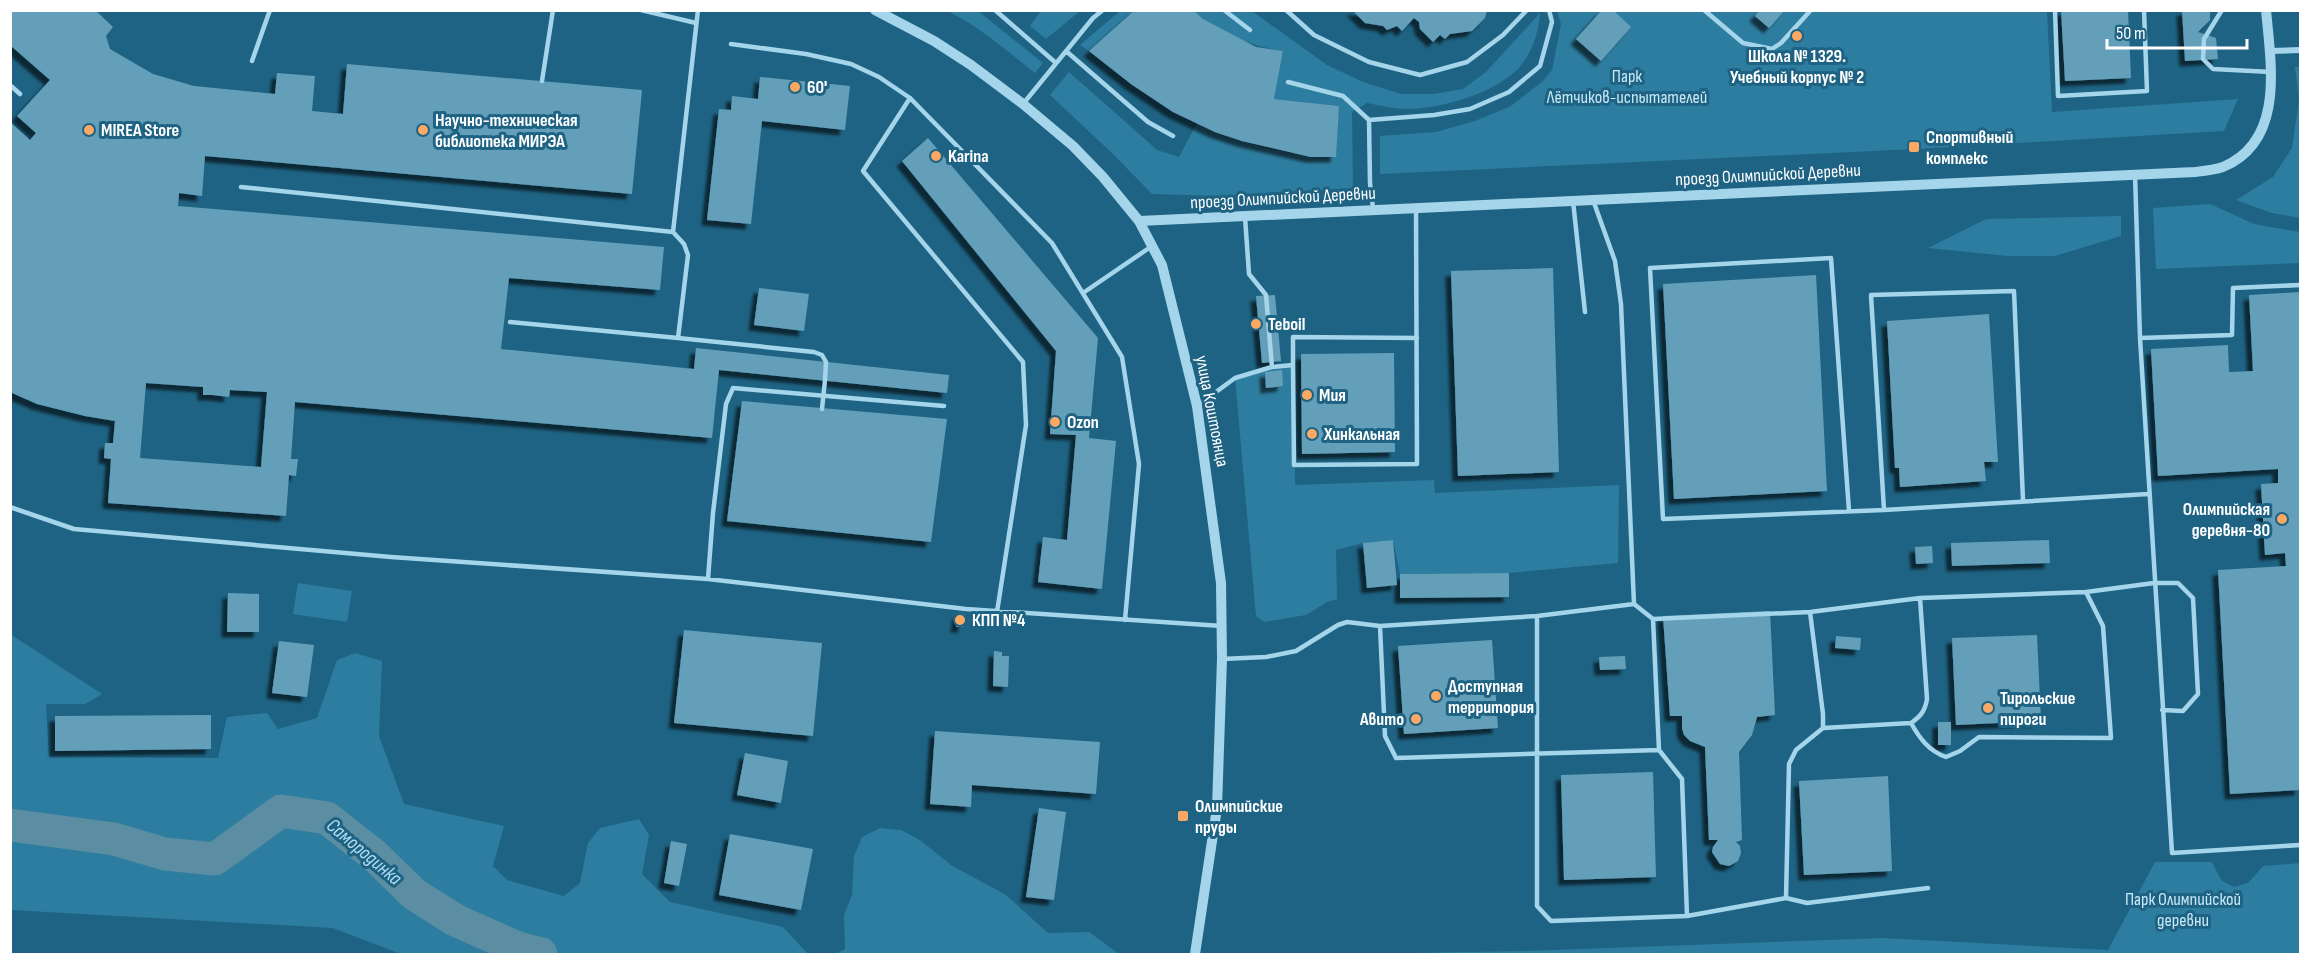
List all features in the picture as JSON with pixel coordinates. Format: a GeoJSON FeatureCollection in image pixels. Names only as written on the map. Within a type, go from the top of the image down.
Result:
{"type":"FeatureCollection","features":[{"type":"Feature","properties":{"kind":"street","name":"улица Коштоянца"},"geometry":{"type":"LineString","coordinates":[[875,10],[933,41],[971,65],[1073,146],[1103,177],[1139,221],[1162,265],[1197,406],[1220,572],[1222,659],[1216,808],[1195,954]]}},
{"type":"Feature","properties":{"kind":"street","name":"проезд Олимпийской Деревни"},"geometry":{"type":"LineString","coordinates":[[1139,221],[2195,172],[2221,168],[2250,150],[2267,119],[2271,72],[2266,10]]}},
{"type":"Feature","properties":{"kind":"street"},"geometry":{"type":"LineString","coordinates":[[2270,51],[2301,50]]}},
{"type":"Feature","properties":{"kind":"lane"},"geometry":{"type":"LineString","coordinates":[[252,61],[270,10]]}},
{"type":"Feature","properties":{"kind":"lane"},"geometry":{"type":"LineString","coordinates":[[641,10],[696,23]]}},
{"type":"Feature","properties":{"kind":"lane"},"geometry":{"type":"LineString","coordinates":[[673,232],[698,10]]}},
{"type":"Feature","properties":{"kind":"lane"},"geometry":{"type":"LineString","coordinates":[[995,10],[1056,63]]}},
{"type":"Feature","properties":{"kind":"lane"},"geometry":{"type":"LineString","coordinates":[[1023,104],[1093,18],[1103,10]]}},
{"type":"Feature","properties":{"kind":"lane"},"geometry":{"type":"LineString","coordinates":[[1224,10],[1250,30]]}},
{"type":"Feature","properties":{"kind":"lane"},"geometry":{"type":"LineString","coordinates":[[1286,10],[1314,35],[1369,62],[1420,75],[1467,62],[1503,35],[1527,10]]}},
{"type":"Feature","properties":{"kind":"lane"},"geometry":{"type":"LineString","coordinates":[[1369,120],[1434,115],[1470,109],[1509,92],[1540,66],[1552,22],[1549,10]]}},
{"type":"Feature","properties":{"kind":"lane"},"geometry":{"type":"LineString","coordinates":[[1704,10],[1743,43],[1772,49],[1781,43],[1811,10]]}},
{"type":"Feature","properties":{"kind":"lane"},"geometry":{"type":"LineString","coordinates":[[2055,10],[2058,96],[2147,91],[2144,10]]}},
{"type":"Feature","properties":{"kind":"lane"},"geometry":{"type":"LineString","coordinates":[[2222,10],[2204,39],[2204,59],[2213,69],[2271,72]]}},
{"type":"Feature","properties":{"kind":"lane"},"geometry":{"type":"LineString","coordinates":[[542,81],[553,11]]}},
{"type":"Feature","properties":{"kind":"lane"},"geometry":{"type":"LineString","coordinates":[[731,44],[806,54],[851,64],[879,77],[910,98],[1052,243],[1122,357],[1138,464],[1125,620]]}},
{"type":"Feature","properties":{"kind":"lane"},"geometry":{"type":"LineString","coordinates":[[1066,51],[1148,122],[1173,136]]}},
{"type":"Feature","properties":{"kind":"lane"},"geometry":{"type":"LineString","coordinates":[[1288,82],[1343,96],[1369,120],[1370,183],[1374,211]]}},
{"type":"Feature","properties":{"kind":"lane"},"geometry":{"type":"LineString","coordinates":[[10,86],[20,94]]}},
{"type":"Feature","properties":{"kind":"lane"},"geometry":{"type":"LineString","coordinates":[[910,98],[863,171],[1023,362],[1026,424],[998,612]]}},
{"type":"Feature","properties":{"kind":"lane"},"geometry":{"type":"LineString","coordinates":[[2135,174],[2148,495],[2172,853],[2301,845]]}},
{"type":"Feature","properties":{"kind":"lane"},"geometry":{"type":"LineString","coordinates":[[241,187],[673,232],[684,244],[688,255],[678,338]]}},
{"type":"Feature","properties":{"kind":"lane"},"geometry":{"type":"LineString","coordinates":[[1593,200],[1615,261],[1621,304],[1634,604]]}},
{"type":"Feature","properties":{"kind":"lane"},"geometry":{"type":"LineString","coordinates":[[1573,201],[1585,312]]}},
{"type":"Feature","properties":{"kind":"lane"},"geometry":{"type":"LineString","coordinates":[[1416,209],[1417,338],[1417,464],[1294,465],[1293,337],[1417,338]]}},
{"type":"Feature","properties":{"kind":"lane"},"geometry":{"type":"LineString","coordinates":[[1245,217],[1249,274],[1266,295],[1272,366]]}},
{"type":"Feature","properties":{"kind":"lane"},"geometry":{"type":"LineString","coordinates":[[1083,293],[1152,246]]}},
{"type":"Feature","properties":{"kind":"lane"},"geometry":{"type":"LineString","coordinates":[[1849,512],[1831,258],[1650,268],[1663,519],[1849,512],[2023,500],[2148,495]]}},
{"type":"Feature","properties":{"kind":"lane"},"geometry":{"type":"LineString","coordinates":[[2140,339],[2232,335],[2233,288],[2301,285]]}},
{"type":"Feature","properties":{"kind":"lane"},"geometry":{"type":"LineString","coordinates":[[1884,510],[1871,295],[2014,291],[2023,500]]}},
{"type":"Feature","properties":{"kind":"lane"},"geometry":{"type":"LineString","coordinates":[[510,322],[814,352],[822,355],[826,362],[822,410]]}},
{"type":"Feature","properties":{"kind":"lane"},"geometry":{"type":"LineString","coordinates":[[1197,406],[1235,378],[1272,366],[1293,365]]}},
{"type":"Feature","properties":{"kind":"lane"},"geometry":{"type":"LineString","coordinates":[[708,579],[714,502],[726,404],[732,388],[944,406]]}},
{"type":"Feature","properties":{"kind":"lane"},"geometry":{"type":"LineString","coordinates":[[10,507],[74,529],[391,557],[708,579],[998,612],[1222,626]]}},
{"type":"Feature","properties":{"kind":"lane"},"geometry":{"type":"LineString","coordinates":[[1222,659],[1266,657],[1296,651],[1338,625],[1347,622],[1380,626],[1537,616],[1634,604],[1653,619],[1810,612],[1920,598],[2086,592],[2154,583],[2178,583],[2193,598],[2198,694],[2183,711],[2162,710]]}},
{"type":"Feature","properties":{"kind":"lane"},"geometry":{"type":"LineString","coordinates":[[1911,723],[1919,737],[1934,752],[1946,757],[1960,751],[1979,737],[2111,738],[2103,626],[2086,592]]}},
{"type":"Feature","properties":{"kind":"lane"},"geometry":{"type":"LineString","coordinates":[[1786,898],[1789,764],[1796,750],[1823,728],[1911,723],[1925,710],[1927,699],[1920,598]]}},
{"type":"Feature","properties":{"kind":"lane"},"geometry":{"type":"LineString","coordinates":[[1810,612],[1823,728]]}},
{"type":"Feature","properties":{"kind":"lane"},"geometry":{"type":"LineString","coordinates":[[1537,616],[1537,906],[1551,921],[1687,916],[1786,898],[1807,903],[1928,888]]}},
{"type":"Feature","properties":{"kind":"lane"},"geometry":{"type":"LineString","coordinates":[[1653,619],[1659,750],[1682,780],[1687,916]]}},
{"type":"Feature","properties":{"kind":"lane"},"geometry":{"type":"LineString","coordinates":[[1380,626],[1385,735],[1396,758],[1659,750]]}},
{"type":"Feature","properties":{"kind":"green space"},"geometry":{"type":"Polygon","coordinates":[[[947,11],[978,11],[1043,63],[1035,73],[982,31],[947,11]]]}},
{"type":"Feature","properties":{"kind":"green space"},"geometry":{"type":"Polygon","coordinates":[[[1041,11],[1080,11],[1046,39],[1030,26],[1041,11]]]}},
{"type":"Feature","properties":{"kind":"green space"},"geometry":{"type":"Polygon","coordinates":[[[1120,11],[1135,11],[1089,51],[1080,45],[1120,11]]]}},
{"type":"Feature","properties":{"kind":"green space"},"geometry":{"type":"Polygon","coordinates":[[[1193,11],[1252,11],[1327,65],[1363,82],[1401,94],[1434,94],[1463,89],[1486,72],[1540,13],[1535,40],[1522,64],[1512,74],[1484,91],[1450,103],[1417,109],[1367,103],[1352,112],[1353,188],[1221,196],[1152,194],[1050,95],[1069,72],[1157,150],[1179,157],[1197,123],[1264,148],[1335,157],[1339,106],[1274,99],[1283,51],[1258,46],[1235,37],[1213,26],[1193,11]]]}},
{"type":"Feature","properties":{"kind":"green space","name":"Парк Лётчиков-испытателей"},"geometry":{"type":"Polygon","coordinates":[[[1557,11],[2047,11],[2052,112],[2238,99],[2224,131],[1916,149],[1380,174],[1380,136],[1436,132],[1475,121],[1511,106],[1543,81],[1552,70],[1561,24],[1557,11]]]}},
{"type":"Feature","properties":{"kind":"green space"},"geometry":{"type":"Polygon","coordinates":[[[2295,67],[2300,67],[2300,218],[2272,213],[2236,200],[2273,177],[2292,148],[2299,100],[2295,67]]]}},
{"type":"Feature","properties":{"kind":"green space"},"geometry":{"type":"Polygon","coordinates":[[[2210,204],[2254,224],[2300,232],[2300,263],[2156,269],[2153,208],[2210,204]]]}},
{"type":"Feature","properties":{"kind":"green space"},"geometry":{"type":"Polygon","coordinates":[[[2121,216],[2121,236],[2055,256],[2008,256],[1928,248],[1986,219],[2121,216]]]}},
{"type":"Feature","properties":{"kind":"green space"},"geometry":{"type":"Polygon","coordinates":[[[1293,365],[1295,485],[1434,480],[1435,493],[1619,485],[1618,563],[1509,573],[1400,574],[1393,540],[1363,543],[1336,550],[1337,599],[1327,602],[1306,615],[1264,622],[1256,616],[1235,378],[1272,367],[1293,365]]]}},
{"type":"Feature","properties":{"kind":"green space"},"geometry":{"type":"Polygon","coordinates":[[[298,583],[352,591],[347,622],[293,614],[298,583]]]}},
{"type":"Feature","properties":{"kind":"green space"},"geometry":{"type":"Polygon","coordinates":[[[10,634],[102,694],[85,704],[46,704],[49,757],[218,758],[227,717],[267,713],[278,729],[317,718],[337,660],[355,653],[382,661],[379,736],[404,804],[504,826],[493,866],[507,880],[564,896],[580,883],[588,843],[600,828],[639,819],[649,835],[642,874],[670,902],[783,927],[808,954],[401,954],[333,928],[11,910],[10,634]]]}},
{"type":"Feature","properties":{"kind":"green space"},"geometry":{"type":"Polygon","coordinates":[[[880,828],[901,830],[920,840],[951,865],[1006,895],[1048,933],[1089,932],[1119,954],[836,954],[845,949],[844,915],[852,895],[854,856],[862,837],[880,828]]]}},
{"type":"Feature","properties":{"kind":"green space","name":"Парк Олимпийской деревни"},"geometry":{"type":"Polygon","coordinates":[[[2155,862],[2212,862],[2221,880],[2234,887],[2248,883],[2263,866],[2300,863],[2300,954],[1356,954],[1525,951],[1883,938],[2108,950],[2155,862]]]}},
{"type":"Feature","properties":{"kind":"building"},"geometry":{"type":"Polygon","coordinates":[[[10,10],[95,10],[113,27],[106,36],[110,49],[153,74],[194,86],[275,94],[277,73],[315,76],[312,111],[343,114],[347,64],[642,90],[632,194],[205,156],[202,196],[179,193],[178,206],[664,247],[660,290],[509,278],[501,349],[694,369],[696,348],[949,375],[947,393],[719,370],[712,438],[295,402],[291,459],[298,459],[296,476],[289,475],[286,516],[108,503],[111,459],[104,458],[105,443],[113,443],[115,421],[37,404],[10,392],[10,122],[30,140],[36,133],[17,116],[50,80],[10,45],[10,10]],[[146,383],[140,458],[261,467],[267,392],[230,390],[229,397],[203,395],[203,387],[146,383]]]}},
{"type":"Feature","properties":{"kind":"building"},"geometry":{"type":"Polygon","coordinates":[[[1135,10],[1193,10],[1203,19],[1256,47],[1283,51],[1274,99],[1339,106],[1336,157],[1311,157],[1242,141],[1215,132],[1173,112],[1131,84],[1089,51],[1135,10]]]}},
{"type":"Feature","properties":{"kind":"building"},"geometry":{"type":"Polygon","coordinates":[[[1352,10],[1487,10],[1485,18],[1472,31],[1450,34],[1445,39],[1440,35],[1433,42],[1420,29],[1419,22],[1414,18],[1402,31],[1397,26],[1387,30],[1383,26],[1365,23],[1352,10]]]}},
{"type":"Feature","properties":{"kind":"building"},"geometry":{"type":"Polygon","coordinates":[[[1602,10],[1613,10],[1631,27],[1601,61],[1576,39],[1602,10]]]}},
{"type":"Feature","properties":{"kind":"building"},"geometry":{"type":"Polygon","coordinates":[[[1760,10],[1785,10],[1769,28],[1755,16],[1760,10]]]}},
{"type":"Feature","properties":{"kind":"building"},"geometry":{"type":"Polygon","coordinates":[[[2061,10],[2128,10],[2131,78],[2065,81],[2061,10]]]}},
{"type":"Feature","properties":{"kind":"building"},"geometry":{"type":"Polygon","coordinates":[[[2182,10],[2210,10],[2210,20],[2198,32],[2216,38],[2218,59],[2185,61],[2182,10]]]}},
{"type":"Feature","properties":{"kind":"building"},"geometry":{"type":"Polygon","coordinates":[[[760,77],[850,86],[845,130],[762,121],[751,224],[707,220],[719,109],[731,110],[732,96],[758,99],[760,77]]]}},
{"type":"Feature","properties":{"kind":"building"},"geometry":{"type":"Polygon","coordinates":[[[928,138],[1098,338],[1089,438],[1116,441],[1102,589],[1038,582],[1043,537],[1067,540],[1076,435],[1050,434],[1056,351],[902,161],[928,138]]]}},
{"type":"Feature","properties":{"kind":"building"},"geometry":{"type":"Polygon","coordinates":[[[1553,268],[1559,472],[1458,476],[1451,271],[1553,268]]]}},
{"type":"Feature","properties":{"kind":"building"},"geometry":{"type":"Polygon","coordinates":[[[1816,275],[1827,491],[1674,499],[1663,284],[1816,275]]]}},
{"type":"Feature","properties":{"kind":"building"},"geometry":{"type":"Polygon","coordinates":[[[759,288],[809,294],[804,331],[754,325],[759,288]]]}},
{"type":"Feature","properties":{"kind":"building","name":"Олимпийская деревня-80"},"geometry":{"type":"Polygon","coordinates":[[[2300,292],[2300,790],[2230,794],[2218,570],[2286,566],[2285,553],[2265,555],[2261,484],[2278,483],[2278,469],[2158,476],[2151,349],[2228,345],[2229,372],[2253,371],[2249,295],[2300,292]]]}},
{"type":"Feature","properties":{"kind":"building"},"geometry":{"type":"Polygon","coordinates":[[[1275,295],[1281,361],[1262,363],[1256,296],[1275,295]]]}},
{"type":"Feature","properties":{"kind":"building"},"geometry":{"type":"Polygon","coordinates":[[[1989,314],[1998,462],[1984,462],[1986,481],[1900,487],[1899,468],[1895,468],[1887,321],[1989,314]]]}},
{"type":"Feature","properties":{"kind":"building"},"geometry":{"type":"Polygon","coordinates":[[[1394,353],[1395,452],[1302,454],[1301,354],[1394,353]]]}},
{"type":"Feature","properties":{"kind":"building"},"geometry":{"type":"Polygon","coordinates":[[[1282,370],[1283,386],[1266,388],[1265,372],[1282,370]]]}},
{"type":"Feature","properties":{"kind":"building"},"geometry":{"type":"Polygon","coordinates":[[[742,401],[947,419],[931,542],[727,521],[742,401]]]}},
{"type":"Feature","properties":{"kind":"building"},"geometry":{"type":"Polygon","coordinates":[[[1393,540],[1397,585],[1367,588],[1363,543],[1393,540]]]}},
{"type":"Feature","properties":{"kind":"building"},"geometry":{"type":"Polygon","coordinates":[[[2049,540],[2050,563],[1952,566],[1951,543],[2049,540]]]}},
{"type":"Feature","properties":{"kind":"building"},"geometry":{"type":"Polygon","coordinates":[[[1932,546],[1933,563],[1916,564],[1915,547],[1932,546]]]}},
{"type":"Feature","properties":{"kind":"building"},"geometry":{"type":"Polygon","coordinates":[[[1509,573],[1509,597],[1400,598],[1400,574],[1509,573]]]}},
{"type":"Feature","properties":{"kind":"building"},"geometry":{"type":"Polygon","coordinates":[[[228,593],[259,594],[259,632],[227,632],[228,593]]]}},
{"type":"Feature","properties":{"kind":"building"},"geometry":{"type":"Polygon","coordinates":[[[1770,611],[1775,715],[1757,717],[1752,735],[1739,752],[1742,840],[1736,842],[1740,846],[1741,853],[1738,861],[1729,866],[1720,864],[1712,852],[1718,840],[1709,840],[1705,747],[1690,741],[1684,735],[1682,716],[1670,716],[1663,616],[1770,611]]]}},
{"type":"Feature","properties":{"kind":"building","name":"КПП №4"},"geometry":{"type":"Polygon","coordinates":[[[958,613],[965,614],[963,627],[956,627],[958,613]]]}},
{"type":"Feature","properties":{"kind":"building"},"geometry":{"type":"Polygon","coordinates":[[[684,630],[822,643],[813,736],[674,723],[684,630]]]}},
{"type":"Feature","properties":{"kind":"building"},"geometry":{"type":"Polygon","coordinates":[[[2037,635],[2041,721],[1956,725],[1952,638],[2037,635]]]}},
{"type":"Feature","properties":{"kind":"building"},"geometry":{"type":"Polygon","coordinates":[[[1836,636],[1861,638],[1860,650],[1835,648],[1836,636]]]}},
{"type":"Feature","properties":{"kind":"building"},"geometry":{"type":"Polygon","coordinates":[[[1492,640],[1498,728],[1404,734],[1398,646],[1492,640]]]}},
{"type":"Feature","properties":{"kind":"building"},"geometry":{"type":"Polygon","coordinates":[[[279,641],[314,645],[307,697],[272,693],[279,641]]]}},
{"type":"Feature","properties":{"kind":"building"},"geometry":{"type":"Polygon","coordinates":[[[994,651],[1002,652],[1002,656],[1009,656],[1008,687],[993,686],[994,651]]]}},
{"type":"Feature","properties":{"kind":"building"},"geometry":{"type":"Polygon","coordinates":[[[1625,656],[1626,669],[1600,670],[1599,657],[1625,656]]]}},
{"type":"Feature","properties":{"kind":"building"},"geometry":{"type":"Polygon","coordinates":[[[211,715],[211,749],[55,751],[55,716],[211,715]]]}},
{"type":"Feature","properties":{"kind":"building"},"geometry":{"type":"Polygon","coordinates":[[[1938,722],[1951,722],[1951,745],[1938,745],[1938,722]]]}},
{"type":"Feature","properties":{"kind":"building"},"geometry":{"type":"Polygon","coordinates":[[[935,731],[1100,742],[1096,794],[972,785],[971,807],[930,804],[935,731]]]}},
{"type":"Feature","properties":{"kind":"building"},"geometry":{"type":"Polygon","coordinates":[[[745,753],[788,761],[781,803],[737,795],[745,753]]]}},
{"type":"Feature","properties":{"kind":"building"},"geometry":{"type":"Polygon","coordinates":[[[1653,772],[1656,877],[1564,880],[1561,775],[1653,772]]]}},
{"type":"Feature","properties":{"kind":"building"},"geometry":{"type":"Polygon","coordinates":[[[1888,776],[1892,871],[1804,875],[1799,781],[1888,776]]]}},
{"type":"Feature","properties":{"kind":"building"},"geometry":{"type":"Polygon","coordinates":[[[1039,808],[1066,812],[1054,900],[1026,897],[1039,808]]]}},
{"type":"Feature","properties":{"kind":"building"},"geometry":{"type":"Polygon","coordinates":[[[730,834],[813,849],[801,910],[719,895],[730,834]]]}},
{"type":"Feature","properties":{"kind":"building"},"geometry":{"type":"Polygon","coordinates":[[[671,841],[687,844],[679,886],[664,883],[671,841]]]}},
{"type":"Feature","properties":{"kind":"waterway","name":"Самородинка"},"geometry":{"type":"LineString","coordinates":[[10,825],[114,839],[165,854],[215,859],[281,811],[327,818],[375,856],[414,894],[455,920],[518,948],[541,954]]}},
{"type":"Feature","properties":{"kind":"place","name":"Школа № 1329. Учебный корпус № 2"},"geometry":{"type":"Point","coordinates":[1797,36]}},
{"type":"Feature","properties":{"kind":"place","name":"60'"},"geometry":{"type":"Point","coordinates":[795,87]}},
{"type":"Feature","properties":{"kind":"place","name":"MIREA Store"},"geometry":{"type":"Point","coordinates":[89,130]}},
{"type":"Feature","properties":{"kind":"place","name":"Научно-техническая библиотека МИРЭА"},"geometry":{"type":"Point","coordinates":[423,130]}},
{"type":"Feature","properties":{"kind":"place","name":"Спортивный комплекс"},"geometry":{"type":"Point","coordinates":[1914,147]}},
{"type":"Feature","properties":{"kind":"place","name":"Karina"},"geometry":{"type":"Point","coordinates":[936,156]}},
{"type":"Feature","properties":{"kind":"place","name":"Teboil"},"geometry":{"type":"Point","coordinates":[1256,324]}},
{"type":"Feature","properties":{"kind":"place","name":"Мия"},"geometry":{"type":"Point","coordinates":[1307,395]}},
{"type":"Feature","properties":{"kind":"place","name":"Ozon"},"geometry":{"type":"Point","coordinates":[1055,422]}},
{"type":"Feature","properties":{"kind":"place","name":"Хинкальная"},"geometry":{"type":"Point","coordinates":[1312,434]}},
{"type":"Feature","properties":{"kind":"place","name":"Олимпийская деревня-80"},"geometry":{"type":"Point","coordinates":[2282,519]}},
{"type":"Feature","properties":{"kind":"place","name":"КПП №4"},"geometry":{"type":"Point","coordinates":[960,620]}},
{"type":"Feature","properties":{"kind":"place","name":"Доступная территория"},"geometry":{"type":"Point","coordinates":[1436,696]}},
{"type":"Feature","properties":{"kind":"place","name":"Тирольские пироги"},"geometry":{"type":"Point","coordinates":[1988,708]}},
{"type":"Feature","properties":{"kind":"place","name":"Авито"},"geometry":{"type":"Point","coordinates":[1416,719]}},
{"type":"Feature","properties":{"kind":"place","name":"Олимпийские пруды"},"geometry":{"type":"Point","coordinates":[1183,816]}}]}
